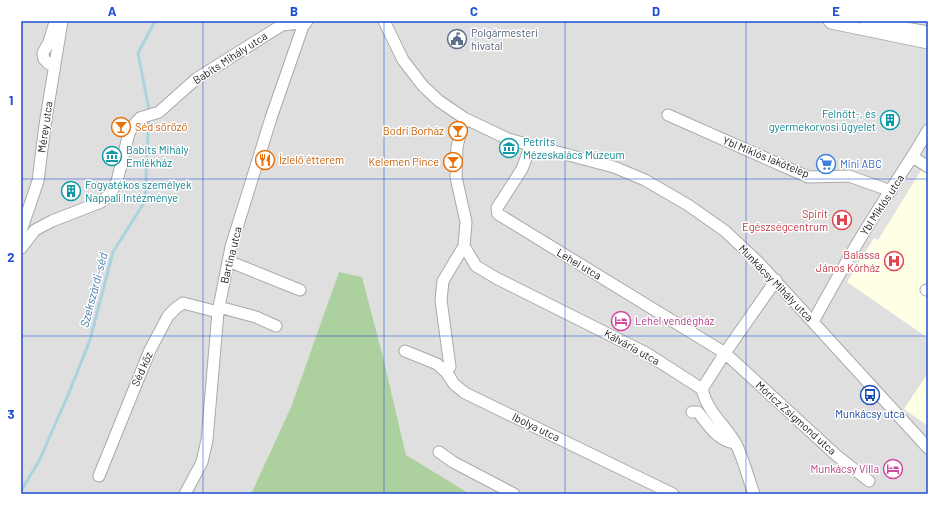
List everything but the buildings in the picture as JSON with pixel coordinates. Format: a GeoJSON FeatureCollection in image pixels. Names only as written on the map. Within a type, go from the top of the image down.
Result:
{"type":"FeatureCollection","features":[{"type":"Feature","properties":{"kind":"street"},"geometry":{"type":"LineString","coordinates":[[55,21],[49,42],[43,53],[44,59],[49,64],[55,63]]}},
{"type":"Feature","properties":{"kind":"street","name":"Mérey utca"},"geometry":{"type":"LineString","coordinates":[[21,231],[38,181],[62,21]]}},
{"type":"Feature","properties":{"kind":"street","name":"Munkácsy Mihály utca"},"geometry":{"type":"LineString","coordinates":[[384,21],[403,60],[423,86],[439,101],[464,118],[508,139],[614,167],[645,180],[665,190],[725,231],[776,280],[928,448]]}},
{"type":"Feature","properties":{"kind":"street"},"geometry":{"type":"LineString","coordinates":[[829,21],[831,23],[928,43]]}},
{"type":"Feature","properties":{"kind":"street"},"geometry":{"type":"LineString","coordinates":[[866,21],[928,32]]}},
{"type":"Feature","properties":{"kind":"street","name":"Babits Mihály utca"},"geometry":{"type":"LineString","coordinates":[[21,248],[35,230],[52,220],[101,202],[111,192],[117,182],[129,133],[140,118],[159,112],[196,79],[282,25],[305,23]]}},
{"type":"Feature","properties":{"kind":"street","name":"Bartina utca"},"geometry":{"type":"LineString","coordinates":[[185,494],[202,462],[207,440],[218,309],[231,247],[271,118],[305,23]]}},
{"type":"Feature","properties":{"kind":"street","name":"Ybl Miklós lakótelep"},"geometry":{"type":"LineString","coordinates":[[668,115],[808,177],[849,176],[891,191]]}},
{"type":"Feature","properties":{"kind":"street"},"geometry":{"type":"LineString","coordinates":[[450,367],[442,300],[443,281],[464,246],[466,222],[456,177],[457,147],[464,118]]}},
{"type":"Feature","properties":{"kind":"street","name":"Ybl Miklós utca"},"geometry":{"type":"LineString","coordinates":[[813,322],[849,257],[913,158],[928,130]]}},
{"type":"Feature","properties":{"kind":"street","name":"Lehel utca"},"geometry":{"type":"LineString","coordinates":[[531,145],[522,169],[497,208],[498,214],[725,353]]}},
{"type":"Feature","properties":{"kind":"street"},"geometry":{"type":"LineString","coordinates":[[913,158],[928,167]]}},
{"type":"Feature","properties":{"kind":"street","name":"Kálvária utca"},"geometry":{"type":"LineString","coordinates":[[464,246],[476,266],[646,353],[702,389]]}},
{"type":"Feature","properties":{"kind":"street"},"geometry":{"type":"LineString","coordinates":[[228,261],[300,290]]}},
{"type":"Feature","properties":{"kind":"street"},"geometry":{"type":"LineString","coordinates":[[754,494],[742,458],[735,443],[704,400],[702,389],[776,280]]}},
{"type":"Feature","properties":{"kind":"street","name":"Séd köz"},"geometry":{"type":"LineString","coordinates":[[99,476],[150,350],[168,316],[183,303],[218,309]]}},
{"type":"Feature","properties":{"kind":"street"},"geometry":{"type":"LineString","coordinates":[[218,309],[256,317],[276,326]]}},
{"type":"Feature","properties":{"kind":"street","name":"Ibolya utca"},"geometry":{"type":"LineString","coordinates":[[405,351],[436,364],[447,373],[454,384],[465,393],[673,494]]}},
{"type":"Feature","properties":{"kind":"street","name":"Móricz Zsigmond utca"},"geometry":{"type":"LineString","coordinates":[[725,353],[836,455],[869,481]]}},
{"type":"Feature","properties":{"kind":"street"},"geometry":{"type":"LineString","coordinates":[[692,412],[698,412],[716,434],[727,442],[735,443]]}},
{"type":"Feature","properties":{"kind":"street"},"geometry":{"type":"LineString","coordinates":[[439,452],[453,462],[514,494]]}},
{"type":"Feature","properties":{"kind":"shaded area"},"geometry":{"type":"Polygon","coordinates":[[[21,21],[928,21],[928,494],[470,494],[406,456],[384,361],[339,273],[291,407],[251,494],[21,494],[21,21]]]}},
{"type":"Feature","properties":{"kind":"shaded area","name":"Balassa János Kórház"},"geometry":{"type":"Polygon","coordinates":[[[928,159],[928,338],[847,282],[874,238],[878,240],[928,159]]]}},
{"type":"Feature","properties":{"kind":"shaded area"},"geometry":{"type":"Polygon","coordinates":[[[904,170],[916,177],[877,238],[865,231],[904,170]]]}},
{"type":"Feature","properties":{"kind":"shaded area"},"geometry":{"type":"Polygon","coordinates":[[[928,373],[928,426],[904,409],[928,373]]]}},
{"type":"Feature","properties":{"kind":"green space"},"geometry":{"type":"Polygon","coordinates":[[[339,272],[362,277],[406,455],[470,494],[251,494],[291,407],[339,272]]]}},
{"type":"Feature","properties":{"kind":"waterway","name":"Szekszárdi-séd"},"geometry":{"type":"LineString","coordinates":[[21,491],[39,461],[90,340],[113,252],[145,201],[149,110],[138,53],[155,21]]}},
{"type":"Feature","properties":{"kind":"place","name":"Polgármesteri hivatal"},"geometry":{"type":"Point","coordinates":[457,39]}},
{"type":"Feature","properties":{"kind":"place","name":"Felnőtt-, és gyermekorvosi ügyelet"},"geometry":{"type":"Point","coordinates":[890,120]}},
{"type":"Feature","properties":{"kind":"place","name":"Séd söröző"},"geometry":{"type":"Point","coordinates":[121,127]}},
{"type":"Feature","properties":{"kind":"place","name":"Bodri Borház"},"geometry":{"type":"Point","coordinates":[458,131]}},
{"type":"Feature","properties":{"kind":"place","name":"Petrits Mézeskalács Múzeum"},"geometry":{"type":"Point","coordinates":[509,148]}},
{"type":"Feature","properties":{"kind":"place","name":"Babits Mihály Emlékház"},"geometry":{"type":"Point","coordinates":[112,156]}},
{"type":"Feature","properties":{"kind":"place","name":"Ízlelő étterem"},"geometry":{"type":"Point","coordinates":[265,160]}},
{"type":"Feature","properties":{"kind":"place","name":"Kelemen Pince"},"geometry":{"type":"Point","coordinates":[453,162]}},
{"type":"Feature","properties":{"kind":"place","name":"Mini ABC"},"geometry":{"type":"Point","coordinates":[826,164]}},
{"type":"Feature","properties":{"kind":"place","name":"Fogyatékos személyek Nappali Intézménye"},"geometry":{"type":"Point","coordinates":[71,191]}},
{"type":"Feature","properties":{"kind":"place","name":"Spirit Egészségcentrum"},"geometry":{"type":"Point","coordinates":[842,220]}},
{"type":"Feature","properties":{"kind":"place","name":"Balassa János Kórház"},"geometry":{"type":"Point","coordinates":[894,261]}},
{"type":"Feature","properties":{"kind":"place","name":"Lehel vendégház"},"geometry":{"type":"Point","coordinates":[621,321]}},
{"type":"Feature","properties":{"kind":"place","name":"Munkácsy utca"},"geometry":{"type":"Point","coordinates":[870,395]}},
{"type":"Feature","properties":{"kind":"place","name":"Munkácsy Villa"},"geometry":{"type":"Point","coordinates":[893,469]}}]}
